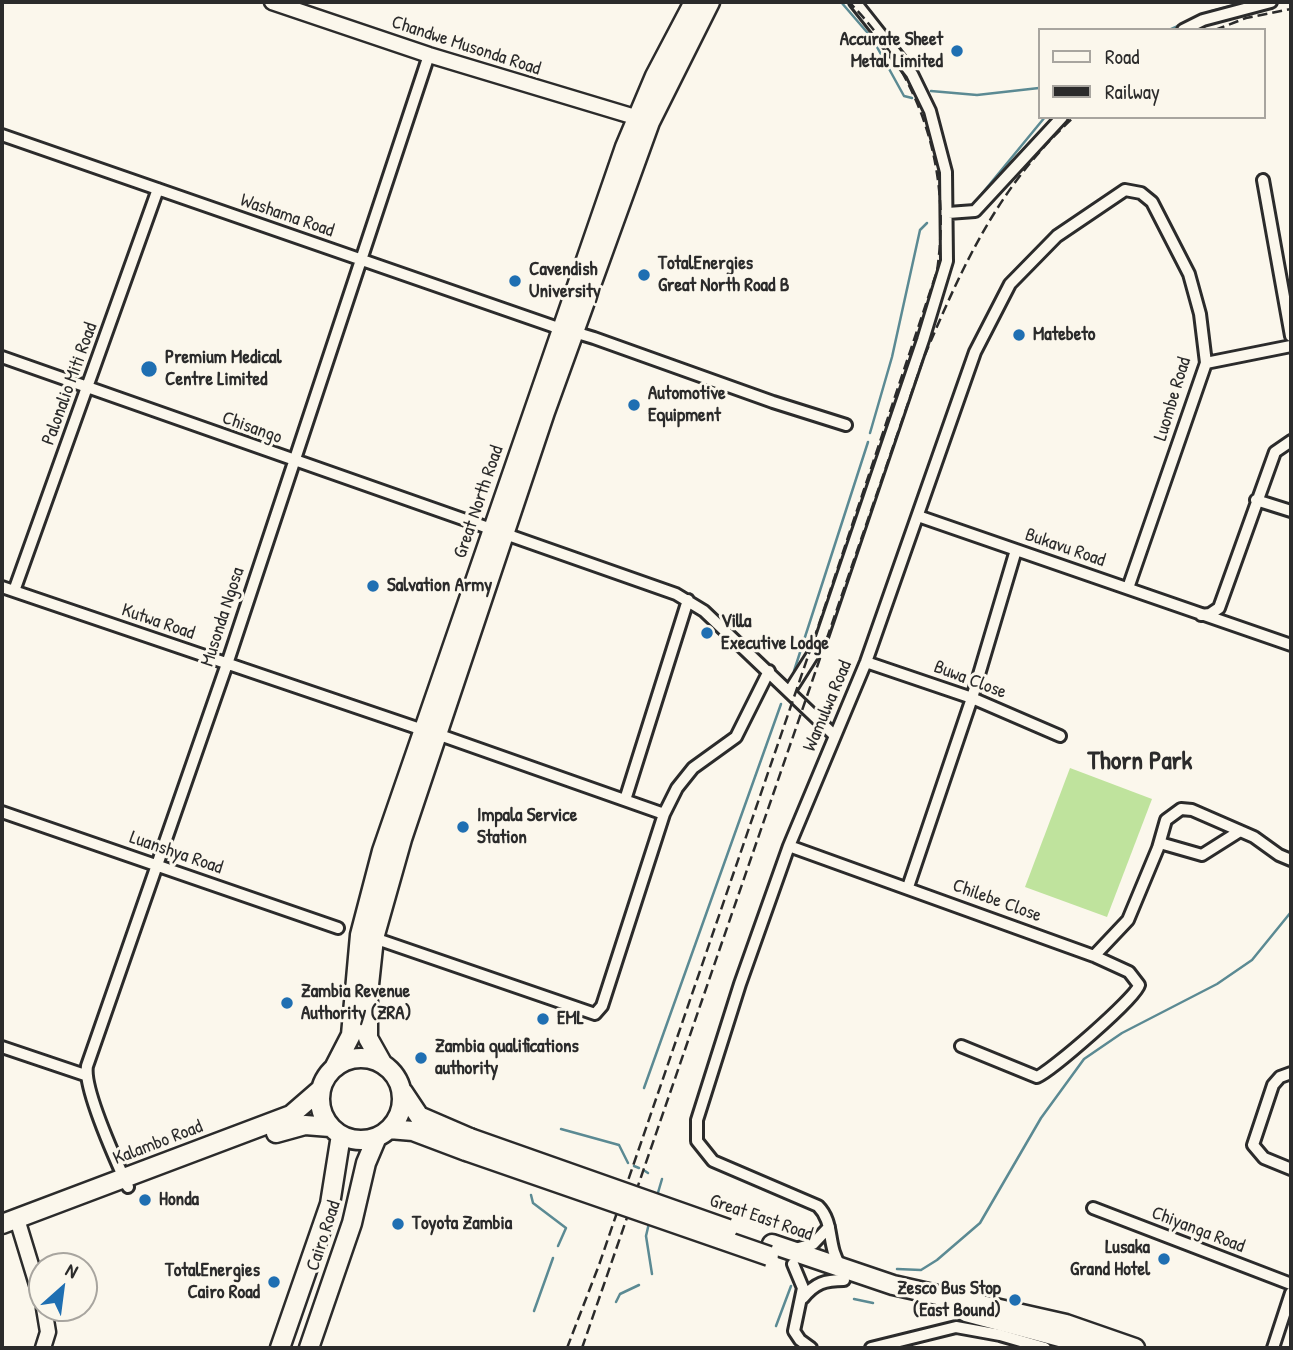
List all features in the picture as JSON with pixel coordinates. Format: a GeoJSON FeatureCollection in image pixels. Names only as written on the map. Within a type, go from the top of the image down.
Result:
{"type":"FeatureCollection","features":[{"type":"Feature","properties":{"kind":"main road","name":"Great North Road"},"geometry":{"type":"LineString","coordinates":[[334,1068],[351,1035],[359,944],[371,886],[430,732],[643,119],[694,2]]}},
{"type":"Feature","properties":{"kind":"main road","name":"Great North Road"},"geometry":{"type":"LineString","coordinates":[[643,119],[710,2]]}},
{"type":"Feature","properties":{"kind":"main road","name":"Great North Road"},"geometry":{"type":"LineString","coordinates":[[498,531],[542,383],[568,330]]}},
{"type":"Feature","properties":{"kind":"main road","name":"Great North Road"},"geometry":{"type":"LineString","coordinates":[[382,1063],[368,1038],[366,1015],[374,938],[430,732]]}},
{"type":"Feature","properties":{"kind":"main road"},"geometry":{"type":"LineString","coordinates":[[357,1058],[382,1063],[398,1082],[401,1107],[383,1133],[359,1140],[336,1131],[319,1102],[321,1089],[334,1068],[357,1058]]}},
{"type":"Feature","properties":{"kind":"main road","name":"Great East Road"},"geometry":{"type":"LineString","coordinates":[[398,1082],[414,1113],[468,1144]]}},
{"type":"Feature","properties":{"kind":"main road","name":"Kalambo Road"},"geometry":{"type":"LineString","coordinates":[[126,1183],[290,1115],[321,1089]]}},
{"type":"Feature","properties":{"kind":"main road","name":"Kalambo Road"},"geometry":{"type":"LineString","coordinates":[[2,1235],[13,1224],[293,1127],[336,1131]]}},
{"type":"Feature","properties":{"kind":"main road","name":"Cairo Road"},"geometry":{"type":"LineString","coordinates":[[280,1348],[330,1204],[336,1131]]}},
{"type":"Feature","properties":{"kind":"main road","name":"Great East Road"},"geometry":{"type":"LineString","coordinates":[[383,1133],[413,1131],[468,1144],[844,1275],[1101,1348]]}},
{"type":"Feature","properties":{"kind":"main road","name":"Cairo Road"},"geometry":{"type":"LineString","coordinates":[[309,1348],[352,1223],[366,1163],[383,1133]]}},
{"type":"Feature","properties":{"kind":"main road","name":"Great East Road"},"geometry":{"type":"LineString","coordinates":[[844,1275],[1066,1324],[1135,1348]]}},
{"type":"Feature","properties":{"kind":"street","name":"Chandwe Musonda Road"},"geometry":{"type":"LineString","coordinates":[[272,2],[429,55],[643,119]]}},
{"type":"Feature","properties":{"kind":"street"},"geometry":{"type":"LineString","coordinates":[[789,692],[820,643],[923,340],[947,261],[946,172],[930,111],[912,74],[855,2]]}},
{"type":"Feature","properties":{"kind":"street"},"geometry":{"type":"LineString","coordinates":[[1187,28],[1203,19],[1271,2]]}},
{"type":"Feature","properties":{"kind":"street","name":"Musonda Ngosa"},"geometry":{"type":"LineString","coordinates":[[85,1075],[227,664],[429,55]]}},
{"type":"Feature","properties":{"kind":"street"},"geometry":{"type":"LineString","coordinates":[[948,213],[975,211],[1060,119]]}},
{"type":"Feature","properties":{"kind":"street","name":"Washama Road"},"geometry":{"type":"LineString","coordinates":[[2,135],[846,425]]}},
{"type":"Feature","properties":{"kind":"street"},"geometry":{"type":"LineString","coordinates":[[1263,180],[1291,336]]}},
{"type":"Feature","properties":{"kind":"street","name":"Palonalio Miti Road"},"geometry":{"type":"LineString","coordinates":[[14,591],[158,189]]}},
{"type":"Feature","properties":{"kind":"street","name":"Luombe Road"},"geometry":{"type":"LineString","coordinates":[[1128,588],[1206,363],[1200,314],[1189,274],[1152,202],[1134,190]]}},
{"type":"Feature","properties":{"kind":"street","name":"Wamulwa Road"},"geometry":{"type":"LineString","coordinates":[[844,1275],[831,1250],[829,1227],[822,1210],[807,1198],[713,1161],[702,1150],[696,1132],[697,1120],[740,984],[789,846],[866,662],[969,368],[1010,284],[1026,265],[1067,228],[1119,193],[1134,190]]}},
{"type":"Feature","properties":{"kind":"street"},"geometry":{"type":"LineString","coordinates":[[1206,363],[1291,346]]}},
{"type":"Feature","properties":{"kind":"street","name":"Chisango"},"geometry":{"type":"LineString","coordinates":[[2,357],[688,600]]}},
{"type":"Feature","properties":{"kind":"street"},"geometry":{"type":"LineString","coordinates":[[1201,615],[1215,612],[1222,602],[1275,452],[1291,440]]}},
{"type":"Feature","properties":{"kind":"street"},"geometry":{"type":"LineString","coordinates":[[1256,500],[1291,512]]}},
{"type":"Feature","properties":{"kind":"street","name":"Bukavu Road"},"geometry":{"type":"LineString","coordinates":[[918,516],[1291,645]]}},
{"type":"Feature","properties":{"kind":"street"},"geometry":{"type":"LineString","coordinates":[[908,887],[972,698],[1016,550]]}},
{"type":"Feature","properties":{"kind":"street","name":"Kutwa Road"},"geometry":{"type":"LineString","coordinates":[[2,587],[664,814]]}},
{"type":"Feature","properties":{"kind":"street"},"geometry":{"type":"LineString","coordinates":[[625,800],[688,600],[769,671],[834,735]]}},
{"type":"Feature","properties":{"kind":"street","name":"Buwa Close"},"geometry":{"type":"LineString","coordinates":[[866,662],[972,698],[1060,736]]}},
{"type":"Feature","properties":{"kind":"street"},"geometry":{"type":"LineString","coordinates":[[374,938],[590,1015],[595,1014],[601,1006],[664,814],[677,789],[693,768],[736,737],[769,671]]}},
{"type":"Feature","properties":{"kind":"street"},"geometry":{"type":"LineString","coordinates":[[1094,956],[1124,926],[1160,843],[1166,820],[1181,809],[1240,831],[1291,860]]}},
{"type":"Feature","properties":{"kind":"street","name":"Luanshya Road"},"geometry":{"type":"LineString","coordinates":[[2,812],[338,928]]}},
{"type":"Feature","properties":{"kind":"street"},"geometry":{"type":"LineString","coordinates":[[1160,843],[1202,855],[1240,831]]}},
{"type":"Feature","properties":{"kind":"street","name":"Chilebe Close"},"geometry":{"type":"LineString","coordinates":[[789,846],[1094,956],[1129,972],[1139,985],[1133,997],[1107,1021],[1037,1077],[961,1046]]}},
{"type":"Feature","properties":{"kind":"street"},"geometry":{"type":"LineString","coordinates":[[2,1047],[85,1075],[126,1183]]}},
{"type":"Feature","properties":{"kind":"street"},"geometry":{"type":"LineString","coordinates":[[1291,1073],[1280,1077],[1273,1085],[1253,1145],[1264,1158],[1291,1169]]}},
{"type":"Feature","properties":{"kind":"street","name":"Chiyanga Road"},"geometry":{"type":"LineString","coordinates":[[1093,1208],[1291,1284]]}},
{"type":"Feature","properties":{"kind":"street"},"geometry":{"type":"LineString","coordinates":[[13,1224],[28,1264]]}},
{"type":"Feature","properties":{"kind":"street"},"geometry":{"type":"LineString","coordinates":[[811,1348],[800,1340],[794,1331],[802,1283],[791,1257],[813,1244],[829,1227]]}},
{"type":"Feature","properties":{"kind":"street"},"geometry":{"type":"LineString","coordinates":[[801,1300],[811,1287],[844,1275]]}},
{"type":"Feature","properties":{"kind":"street"},"geometry":{"type":"LineString","coordinates":[[1273,1348],[1291,1293]]}},
{"type":"Feature","properties":{"kind":"street"},"geometry":{"type":"LineString","coordinates":[[43,1348],[48,1332],[46,1322]]}},
{"type":"Feature","properties":{"kind":"street"},"geometry":{"type":"LineString","coordinates":[[871,1348],[956,1326],[1045,1348]]}},
{"type":"Feature","properties":{"kind":"green space"},"geometry":{"type":"Polygon","coordinates":[[[1070,768],[1152,799],[1107,917],[1025,887],[1070,768]]]}},
{"type":"Feature","properties":{"kind":"waterway"},"geometry":{"type":"LineString","coordinates":[[841,2],[872,38],[904,96],[912,98]]}},
{"type":"Feature","properties":{"kind":"waterway"},"geometry":{"type":"LineString","coordinates":[[1174,28],[1212,11],[1246,2]]}},
{"type":"Feature","properties":{"kind":"waterway"},"geometry":{"type":"LineString","coordinates":[[931,91],[977,95],[1038,88]]}},
{"type":"Feature","properties":{"kind":"waterway"},"geometry":{"type":"LineString","coordinates":[[971,207],[1043,119]]}},
{"type":"Feature","properties":{"kind":"waterway"},"geometry":{"type":"LineString","coordinates":[[870,433],[892,357],[920,230],[927,223]]}},
{"type":"Feature","properties":{"kind":"waterway"},"geometry":{"type":"LineString","coordinates":[[794,671],[868,442]]}},
{"type":"Feature","properties":{"kind":"waterway"},"geometry":{"type":"LineString","coordinates":[[644,1088],[781,704]]}},
{"type":"Feature","properties":{"kind":"waterway"},"geometry":{"type":"LineString","coordinates":[[897,1269],[921,1270],[937,1260],[980,1223],[1041,1118],[1084,1059],[1122,1033],[1217,984],[1252,960],[1291,912]]}},
{"type":"Feature","properties":{"kind":"waterway"},"geometry":{"type":"LineString","coordinates":[[561,1129],[619,1145],[628,1163]]}},
{"type":"Feature","properties":{"kind":"waterway"},"geometry":{"type":"LineString","coordinates":[[634,1166],[639,1168]]}},
{"type":"Feature","properties":{"kind":"waterway"},"geometry":{"type":"LineString","coordinates":[[657,1196],[662,1179]]}},
{"type":"Feature","properties":{"kind":"waterway"},"geometry":{"type":"LineString","coordinates":[[531,1195],[533,1203],[566,1228],[558,1246]]}},
{"type":"Feature","properties":{"kind":"waterway"},"geometry":{"type":"LineString","coordinates":[[649,1223],[646,1236],[652,1274]]}},
{"type":"Feature","properties":{"kind":"waterway"},"geometry":{"type":"LineString","coordinates":[[534,1311],[553,1258]]}},
{"type":"Feature","properties":{"kind":"waterway"},"geometry":{"type":"LineString","coordinates":[[616,1302],[620,1294],[639,1285]]}},
{"type":"Feature","properties":{"kind":"waterway"},"geometry":{"type":"LineString","coordinates":[[776,1326],[791,1286]]}},
{"type":"Feature","properties":{"kind":"waterway"},"geometry":{"type":"LineString","coordinates":[[854,1299],[873,1303]]}},
{"type":"Feature","properties":{"kind":"railway"},"geometry":{"type":"LineString","coordinates":[[567,1348],[599,1265],[937,271],[940,197],[926,126],[895,61],[874,30],[849,2]]}},
{"type":"Feature","properties":{"kind":"railway"},"geometry":{"type":"LineString","coordinates":[[1220,28],[1246,18],[1291,9]]}},
{"type":"Feature","properties":{"kind":"railway"},"geometry":{"type":"LineString","coordinates":[[582,1348],[924,357],[953,290],[1003,199],[1047,143],[1072,119]]}},
{"type":"Feature","properties":{"kind":"place","name":"Accurate Sheet Metal Limited"},"geometry":{"type":"Point","coordinates":[957,51]}},
{"type":"Feature","properties":{"kind":"place","name":"TotalEnergies Great North Road B"},"geometry":{"type":"Point","coordinates":[644,275]}},
{"type":"Feature","properties":{"kind":"place","name":"Cavendish University"},"geometry":{"type":"Point","coordinates":[515,281]}},
{"type":"Feature","properties":{"kind":"place","name":"Matebeto"},"geometry":{"type":"Point","coordinates":[1019,335]}},
{"type":"Feature","properties":{"kind":"place","name":"Premium Medical Centre Limited"},"geometry":{"type":"Point","coordinates":[149,369]}},
{"type":"Feature","properties":{"kind":"place","name":"Automotive Equipment"},"geometry":{"type":"Point","coordinates":[634,405]}},
{"type":"Feature","properties":{"kind":"place","name":"Salvation Army"},"geometry":{"type":"Point","coordinates":[373,586]}},
{"type":"Feature","properties":{"kind":"place","name":"Villa Executive Lodge"},"geometry":{"type":"Point","coordinates":[707,633]}},
{"type":"Feature","properties":{"kind":"place","name":"Impala Service Station"},"geometry":{"type":"Point","coordinates":[463,827]}},
{"type":"Feature","properties":{"kind":"place","name":"Zambia Revenue Authority (ZRA)"},"geometry":{"type":"Point","coordinates":[287,1003]}},
{"type":"Feature","properties":{"kind":"place","name":"EML"},"geometry":{"type":"Point","coordinates":[543,1019]}},
{"type":"Feature","properties":{"kind":"place","name":"Zambia qualifications authority"},"geometry":{"type":"Point","coordinates":[421,1058]}},
{"type":"Feature","properties":{"kind":"place","name":"Honda"},"geometry":{"type":"Point","coordinates":[145,1200]}},
{"type":"Feature","properties":{"kind":"place","name":"Toyota Zambia"},"geometry":{"type":"Point","coordinates":[398,1224]}},
{"type":"Feature","properties":{"kind":"place","name":"Lusaka Grand Hotel"},"geometry":{"type":"Point","coordinates":[1164,1259]}},
{"type":"Feature","properties":{"kind":"place","name":"TotalEnergies Cairo Road"},"geometry":{"type":"Point","coordinates":[274,1282]}},
{"type":"Feature","properties":{"kind":"place","name":"Zesco Bus Stop (East Bound)"},"geometry":{"type":"Point","coordinates":[1015,1300]}},
{"type":"Feature","properties":{"kind":"district","name":"Thorn Park"},"geometry":{"type":"Point","coordinates":[1140,762]}}]}
